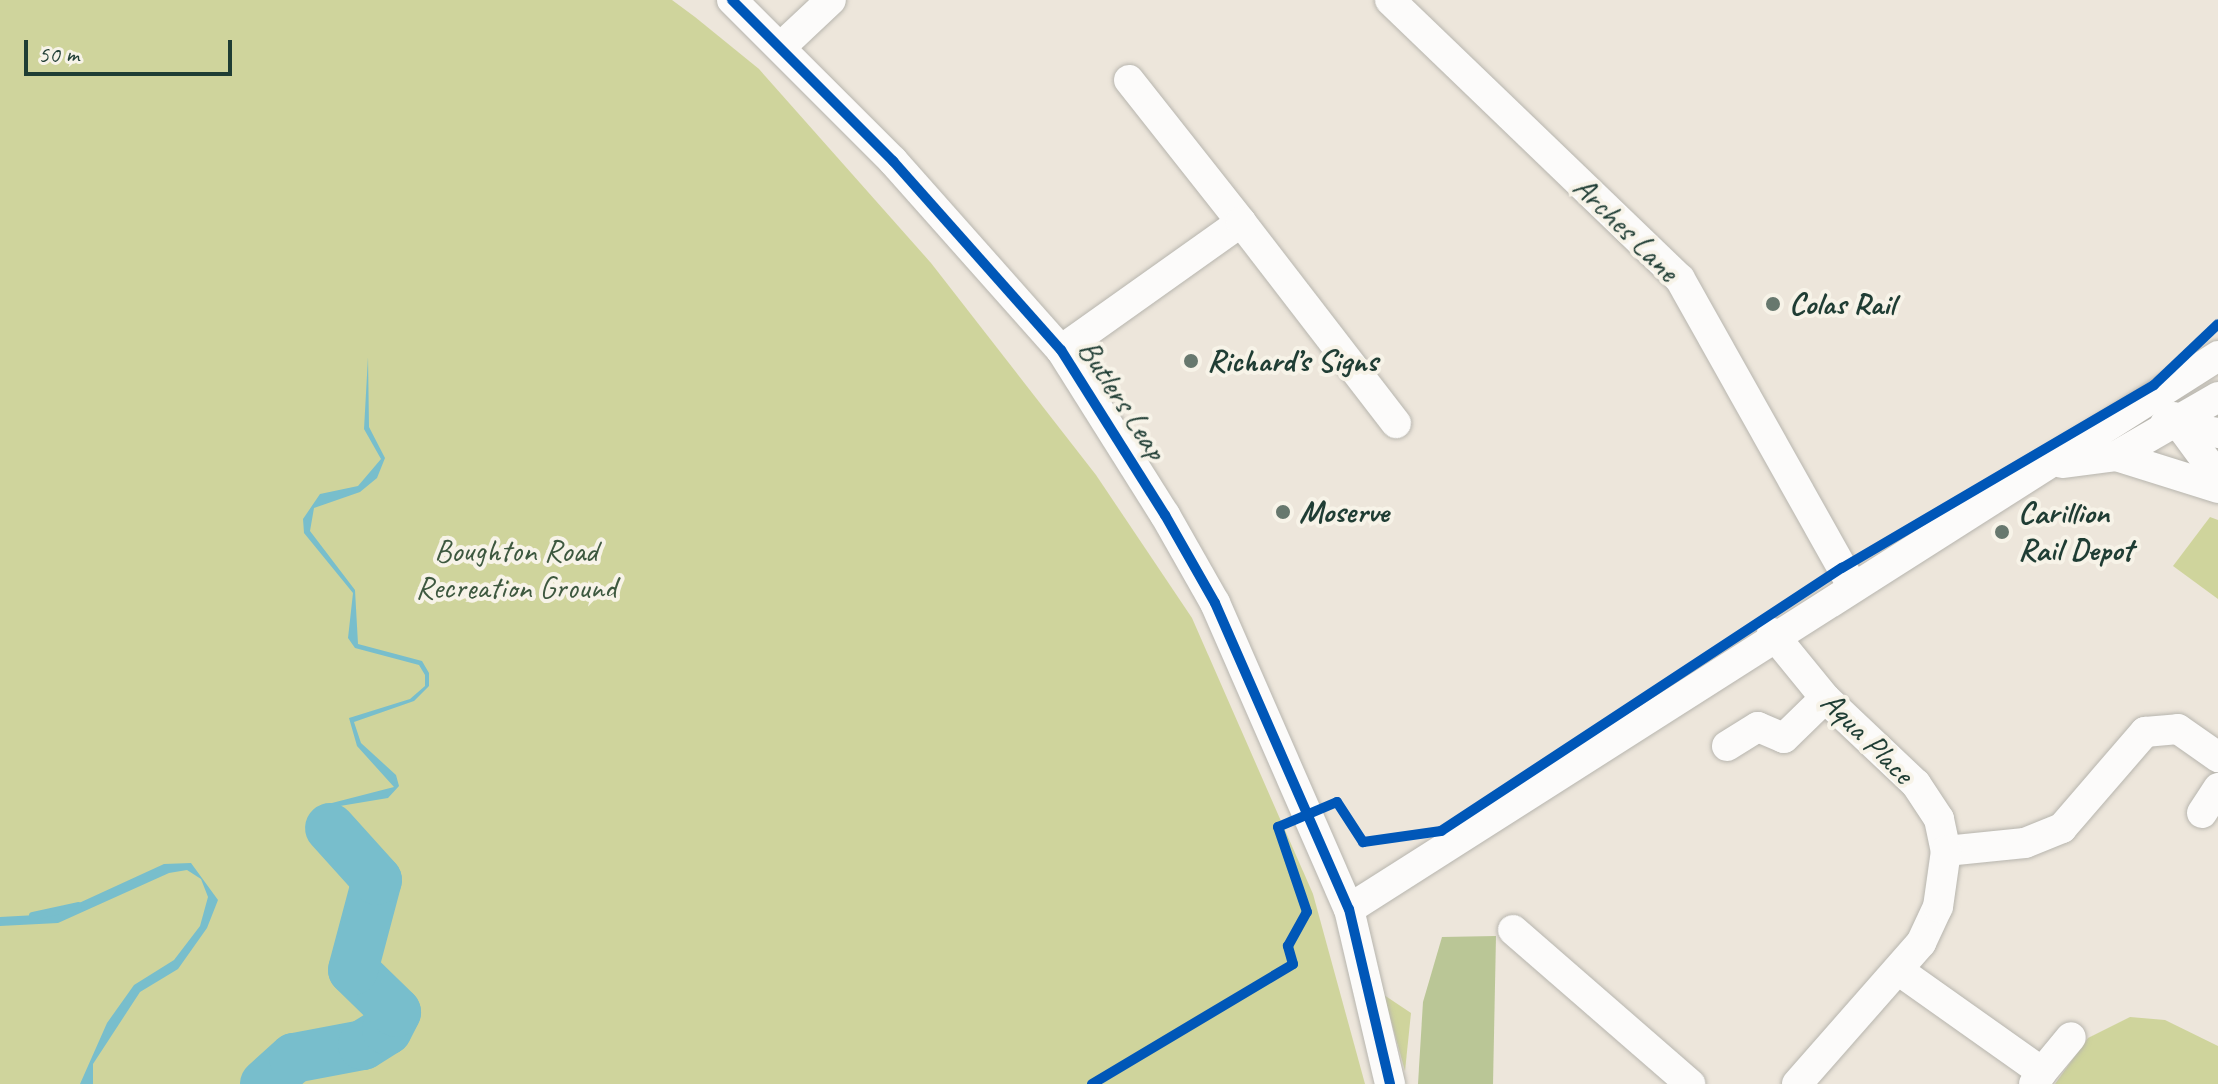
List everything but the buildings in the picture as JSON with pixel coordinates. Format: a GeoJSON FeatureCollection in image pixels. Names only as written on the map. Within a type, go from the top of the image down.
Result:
{"type":"FeatureCollection","features":[{"type":"Feature","properties":{"kind":"street","name":"Butlers Leap"},"geometry":{"type":"LineString","coordinates":[[732,0],[782,46],[1061,350],[1215,603],[1349,909],[1390,1084]]}},
{"type":"Feature","properties":{"kind":"street"},"geometry":{"type":"LineString","coordinates":[[782,46],[831,0]]}},
{"type":"Feature","properties":{"kind":"street","name":"Arches Lane"},"geometry":{"type":"LineString","coordinates":[[1390,0],[1680,279],[1852,585]]}},
{"type":"Feature","properties":{"kind":"street"},"geometry":{"type":"LineString","coordinates":[[1129,80],[1396,423]]}},
{"type":"Feature","properties":{"kind":"street"},"geometry":{"type":"LineString","coordinates":[[1061,350],[1241,222]]}},
{"type":"Feature","properties":{"kind":"street"},"geometry":{"type":"LineString","coordinates":[[2114,442],[2170,392],[2218,356]]}},
{"type":"Feature","properties":{"kind":"street"},"geometry":{"type":"LineString","coordinates":[[2170,392],[2176,423],[2218,477]]}},
{"type":"Feature","properties":{"kind":"street"},"geometry":{"type":"LineString","coordinates":[[1349,909],[1492,824],[1772,633],[2052,464],[2176,423],[2218,397]]}},
{"type":"Feature","properties":{"kind":"street"},"geometry":{"type":"LineString","coordinates":[[2176,423],[2218,433]]}},
{"type":"Feature","properties":{"kind":"street"},"geometry":{"type":"LineString","coordinates":[[2114,442],[2218,488]]}},
{"type":"Feature","properties":{"kind":"street","name":"Aqua Place"},"geometry":{"type":"LineString","coordinates":[[1772,633],[1825,698],[1916,784],[1939,819],[1946,851],[1938,907],[1898,970],[1797,1084]]}},
{"type":"Feature","properties":{"kind":"street"},"geometry":{"type":"LineString","coordinates":[[1727,746],[1758,727],[1784,738],[1825,698]]}},
{"type":"Feature","properties":{"kind":"street"},"geometry":{"type":"LineString","coordinates":[[1946,851],[2025,843],[2062,828],[2145,732],[2178,729],[2218,757]]}},
{"type":"Feature","properties":{"kind":"street"},"geometry":{"type":"LineString","coordinates":[[1513,930],[1690,1084]]}},
{"type":"Feature","properties":{"kind":"street"},"geometry":{"type":"LineString","coordinates":[[1898,970],[2037,1080],[2071,1037]]}},
{"type":"Feature","properties":{"kind":"green space","name":"Boughton Road Recreation Ground"},"geometry":{"type":"Polygon","coordinates":[[[0,0],[672,0],[695,17],[759,69],[931,263],[1096,475],[1192,618],[1313,894],[1365,1084],[0,1084],[0,0]]]}},
{"type":"Feature","properties":{"kind":"green space"},"geometry":{"type":"Polygon","coordinates":[[[2210,517],[2218,520],[2218,599],[2173,566],[2210,517]]]}},
{"type":"Feature","properties":{"kind":"green space"},"geometry":{"type":"Polygon","coordinates":[[[1496,936],[1493,1084],[1418,1084],[1423,1002],[1442,937],[1496,936]]]}},
{"type":"Feature","properties":{"kind":"green space"},"geometry":{"type":"Polygon","coordinates":[[[1384,995],[1411,1013],[1405,1071],[1384,995]]]}},
{"type":"Feature","properties":{"kind":"green space"},"geometry":{"type":"Polygon","coordinates":[[[2130,1017],[2165,1020],[2218,1046],[2218,1084],[2055,1084],[2088,1038],[2130,1017]]]}},
{"type":"Feature","properties":{"kind":"water"},"geometry":{"type":"Polygon","coordinates":[[[368,357],[369,427],[385,458],[377,478],[360,492],[314,508],[310,531],[355,590],[358,644],[422,661],[429,673],[429,686],[414,701],[354,722],[361,743],[396,775],[399,786],[388,798],[334,807],[330,824],[375,875],[379,900],[357,970],[396,1009],[388,1032],[374,1046],[296,1062],[263,1084],[291,1057],[371,1042],[392,1013],[350,971],[374,899],[371,880],[323,823],[328,804],[394,787],[357,746],[349,718],[410,699],[425,686],[425,675],[419,665],[355,648],[348,638],[353,593],[304,533],[303,519],[320,494],[358,486],[381,459],[364,429],[368,357]]]}},
{"type":"Feature","properties":{"kind":"water"},"geometry":{"type":"Polygon","coordinates":[[[191,863],[218,900],[207,928],[178,969],[140,992],[93,1064],[93,1084],[80,1084],[107,1023],[134,985],[174,960],[200,926],[208,897],[201,879],[187,870],[169,873],[58,923],[0,926],[0,917],[55,914],[164,864],[191,863]]]}},
{"type":"Feature","properties":{"kind":"waterway"},"geometry":{"type":"LineString","coordinates":[[265,1084],[294,1058],[363,1045],[387,1030],[396,1012],[353,970],[377,880],[330,828]]}},
{"type":"Feature","properties":{"kind":"waterway"},"geometry":{"type":"LineString","coordinates":[[33,916],[78,906]]}},
{"type":"Feature","properties":{"kind":"cycle path"},"geometry":{"type":"LineString","coordinates":[[732,0],[893,161],[1061,350],[1165,515],[1215,603],[1349,909],[1390,1084]]}},
{"type":"Feature","properties":{"kind":"cycle path"},"geometry":{"type":"LineString","coordinates":[[1092,1084],[1293,964],[1288,946],[1307,912],[1278,827],[1337,802],[1363,842],[1441,831],[1842,568],[2154,385],[2218,324]]}},
{"type":"Feature","properties":{"kind":"place","name":"Colas Rail"},"geometry":{"type":"Point","coordinates":[1773,304]}},
{"type":"Feature","properties":{"kind":"place","name":"Richard’s Signs"},"geometry":{"type":"Point","coordinates":[1191,361]}},
{"type":"Feature","properties":{"kind":"place","name":"Moserve"},"geometry":{"type":"Point","coordinates":[1283,512]}},
{"type":"Feature","properties":{"kind":"place","name":"Carillion Rail Depot"},"geometry":{"type":"Point","coordinates":[2002,532]}}]}
